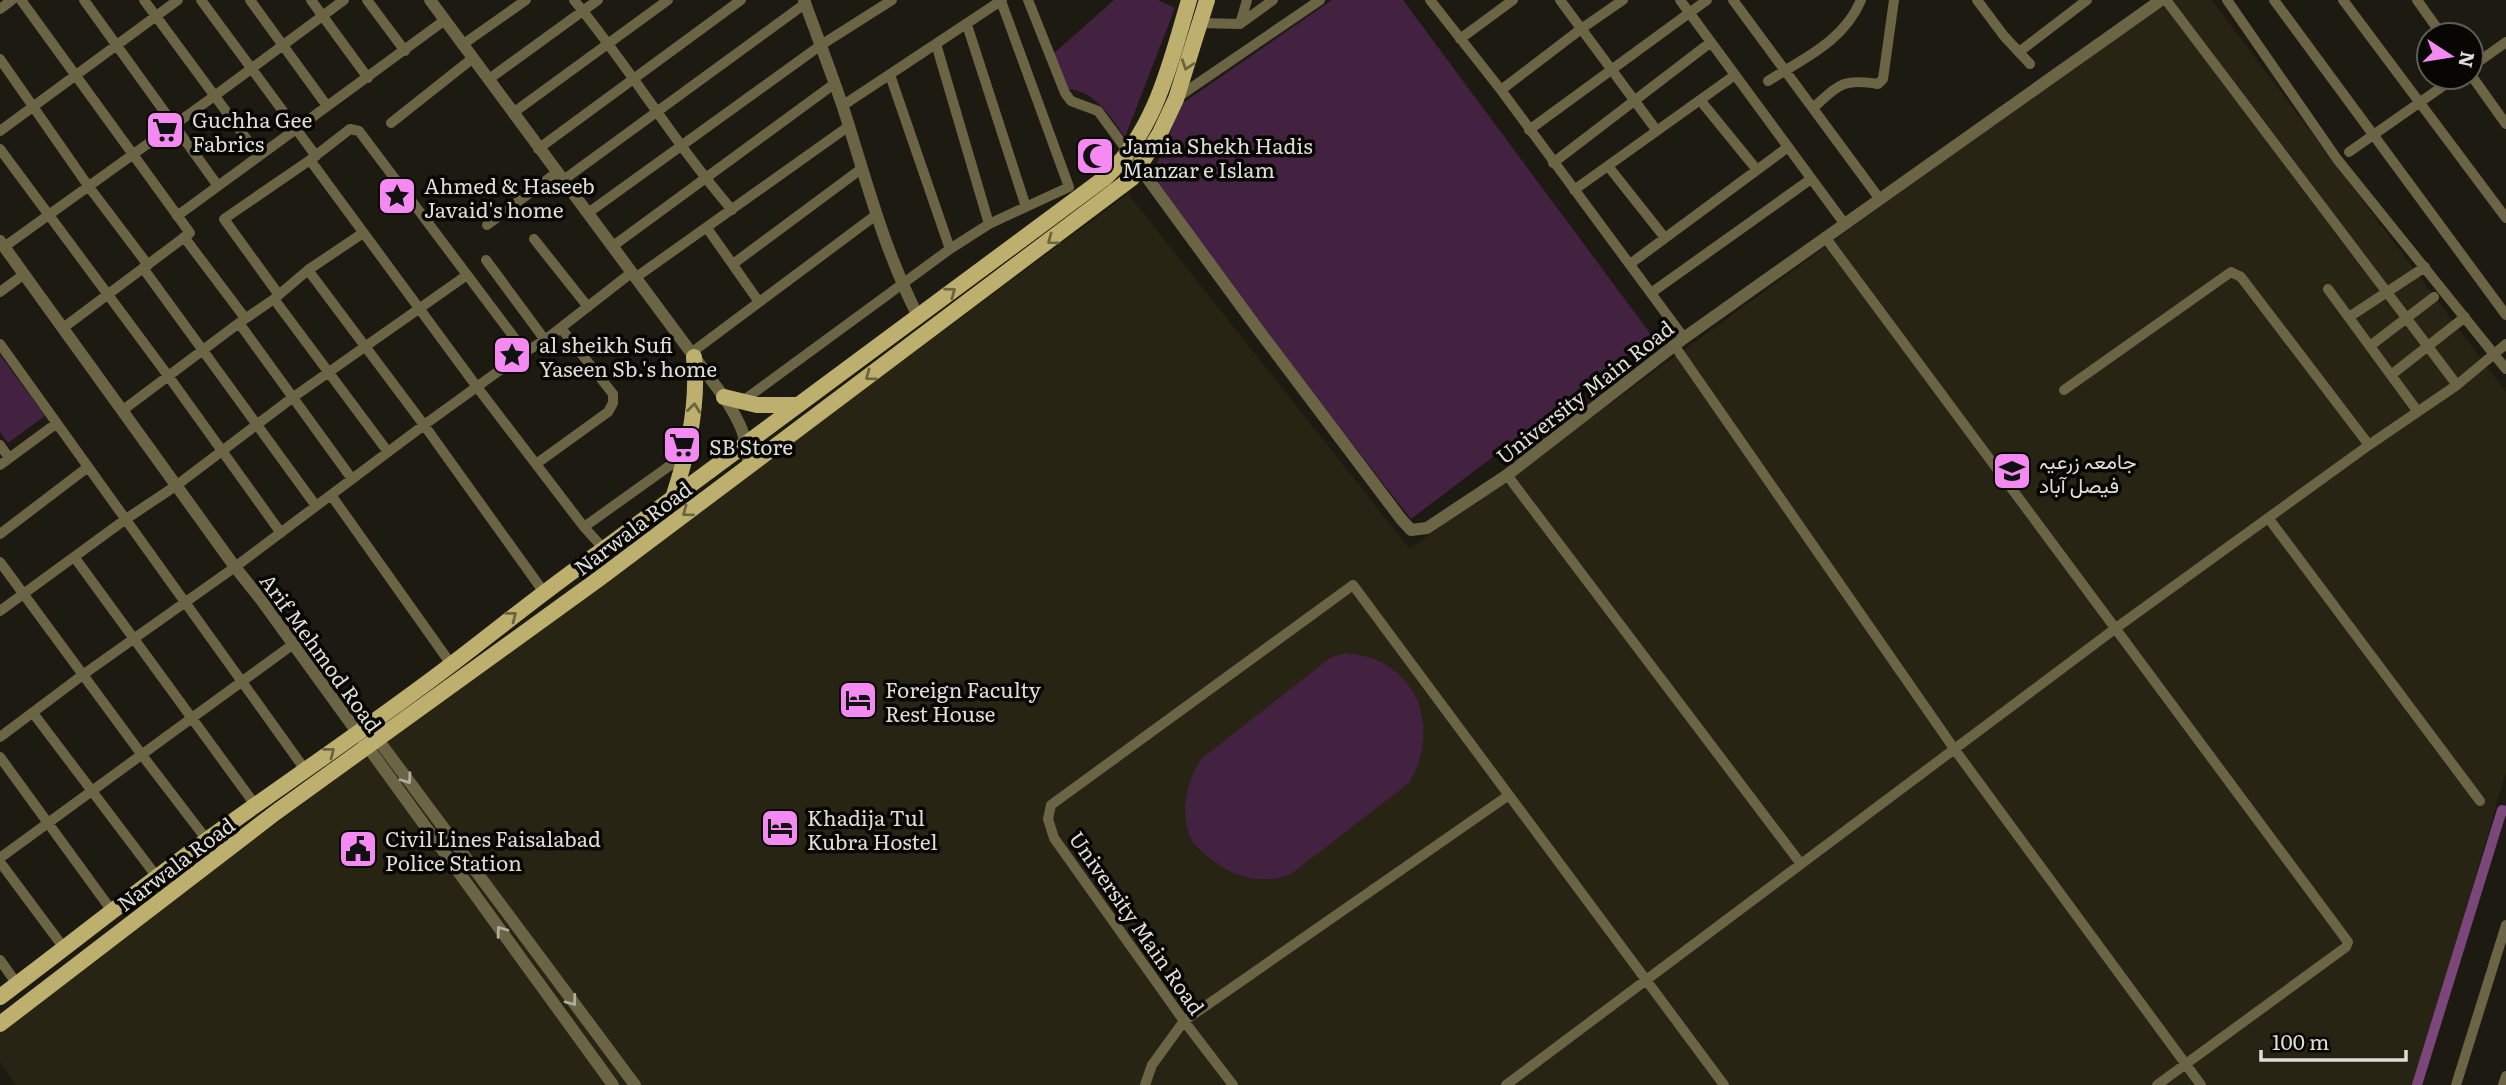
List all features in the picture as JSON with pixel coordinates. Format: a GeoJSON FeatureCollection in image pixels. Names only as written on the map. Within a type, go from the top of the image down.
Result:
{"type":"FeatureCollection","features":[{"type":"Feature","properties":{"kind":"main road","name":"Narwala Road"},"geometry":{"type":"LineString","coordinates":[[0,997],[157,877],[306,771],[451,664],[543,591],[604,549],[1097,184],[1129,153],[1153,109],[1189,0]]}},
{"type":"Feature","properties":{"kind":"main road","name":"Narwala Road"},"geometry":{"type":"LineString","coordinates":[[0,1024],[275,813],[600,578],[1132,178],[1160,133],[1176,99],[1207,0]]}},
{"type":"Feature","properties":{"kind":"main road"},"geometry":{"type":"LineString","coordinates":[[673,498],[686,454],[694,411],[696,380],[692,355]]}},
{"type":"Feature","properties":{"kind":"main road"},"geometry":{"type":"LineString","coordinates":[[732,403],[798,405]]}},
{"type":"Feature","properties":{"kind":"street"},"geometry":{"type":"LineString","coordinates":[[0,9],[12,0]]}},
{"type":"Feature","properties":{"kind":"street"},"geometry":{"type":"LineString","coordinates":[[21,0],[190,233],[63,328]]}},
{"type":"Feature","properties":{"kind":"street"},"geometry":{"type":"LineString","coordinates":[[84,0],[218,186]]}},
{"type":"Feature","properties":{"kind":"street"},"geometry":{"type":"LineString","coordinates":[[144,0],[259,156]]}},
{"type":"Feature","properties":{"kind":"street"},"geometry":{"type":"LineString","coordinates":[[0,131],[178,0]]}},
{"type":"Feature","properties":{"kind":"street"},"geometry":{"type":"LineString","coordinates":[[201,0],[296,130],[363,233],[584,527],[604,549]]}},
{"type":"Feature","properties":{"kind":"street"},"geometry":{"type":"LineString","coordinates":[[250,0],[327,106]]}},
{"type":"Feature","properties":{"kind":"street"},"geometry":{"type":"LineString","coordinates":[[311,0],[368,78]]}},
{"type":"Feature","properties":{"kind":"street"},"geometry":{"type":"LineString","coordinates":[[2,244],[89,187],[344,0]]}},
{"type":"Feature","properties":{"kind":"street"},"geometry":{"type":"LineString","coordinates":[[367,0],[405,51]]}},
{"type":"Feature","properties":{"kind":"street"},"geometry":{"type":"LineString","coordinates":[[462,45],[526,0]]}},
{"type":"Feature","properties":{"kind":"street"},"geometry":{"type":"LineString","coordinates":[[574,0],[706,180],[732,210]]}},
{"type":"Feature","properties":{"kind":"street"},"geometry":{"type":"LineString","coordinates":[[489,79],[598,0]]}},
{"type":"Feature","properties":{"kind":"street"},"geometry":{"type":"LineString","coordinates":[[513,113],[668,0]]}},
{"type":"Feature","properties":{"kind":"street"},"geometry":{"type":"LineString","coordinates":[[538,149],[741,0]]}},
{"type":"Feature","properties":{"kind":"street"},"geometry":{"type":"LineString","coordinates":[[588,213],[821,45],[892,0]]}},
{"type":"Feature","properties":{"kind":"street"},"geometry":{"type":"LineString","coordinates":[[732,403],[902,286],[950,248],[989,224],[1069,187],[1002,0],[842,106]]}},
{"type":"Feature","properties":{"kind":"street"},"geometry":{"type":"LineString","coordinates":[[1028,0],[1065,93],[1071,101],[1098,111],[1129,153]]}},
{"type":"Feature","properties":{"kind":"street"},"geometry":{"type":"LineString","coordinates":[[1240,23],[1247,0]]}},
{"type":"Feature","properties":{"kind":"street"},"geometry":{"type":"LineString","coordinates":[[1200,23],[1240,23],[1273,0]]}},
{"type":"Feature","properties":{"kind":"street"},"geometry":{"type":"LineString","coordinates":[[1153,109],[1176,99],[1320,0]]}},
{"type":"Feature","properties":{"kind":"street"},"geometry":{"type":"LineString","coordinates":[[1430,0],[1501,90],[1651,293],[1679,341],[1955,750],[2201,1085]]}},
{"type":"Feature","properties":{"kind":"street"},"geometry":{"type":"LineString","coordinates":[[1460,38],[1513,0]]}},
{"type":"Feature","properties":{"kind":"street"},"geometry":{"type":"LineString","coordinates":[[1560,0],[1657,131]]}},
{"type":"Feature","properties":{"kind":"street"},"geometry":{"type":"LineString","coordinates":[[1501,90],[1623,0]]}},
{"type":"Feature","properties":{"kind":"street"},"geometry":{"type":"LineString","coordinates":[[1680,0],[1844,223]]}},
{"type":"Feature","properties":{"kind":"street"},"geometry":{"type":"LineString","coordinates":[[1529,130],[1707,0]]}},
{"type":"Feature","properties":{"kind":"street"},"geometry":{"type":"LineString","coordinates":[[1733,0],[1879,198]]}},
{"type":"Feature","properties":{"kind":"street"},"geometry":{"type":"LineString","coordinates":[[1768,81],[1832,40],[1846,27],[1861,0]]}},
{"type":"Feature","properties":{"kind":"street"},"geometry":{"type":"LineString","coordinates":[[1812,108],[1842,83],[1857,81],[1878,84],[1883,79],[1894,0]]}},
{"type":"Feature","properties":{"kind":"street"},"geometry":{"type":"LineString","coordinates":[[1977,0],[2030,64]]}},
{"type":"Feature","properties":{"kind":"street"},"geometry":{"type":"LineString","coordinates":[[2019,52],[2087,0]]}},
{"type":"Feature","properties":{"kind":"street","name":"University Main Road"},"geometry":{"type":"LineString","coordinates":[[1129,153],[1411,530],[1427,528],[1507,475],[1679,341],[2161,0]]}},
{"type":"Feature","properties":{"kind":"street"},"geometry":{"type":"LineString","coordinates":[[2166,0],[2457,385]]}},
{"type":"Feature","properties":{"kind":"street"},"geometry":{"type":"LineString","coordinates":[[2227,0],[2337,159],[2506,369]]}},
{"type":"Feature","properties":{"kind":"street"},"geometry":{"type":"LineString","coordinates":[[2274,0],[2506,315]]}},
{"type":"Feature","properties":{"kind":"street"},"geometry":{"type":"LineString","coordinates":[[2343,0],[2506,218]]}},
{"type":"Feature","properties":{"kind":"street"},"geometry":{"type":"LineString","coordinates":[[2417,0],[2432,21]]}},
{"type":"Feature","properties":{"kind":"street"},"geometry":{"type":"LineString","coordinates":[[436,2],[444,20],[538,149],[692,355],[732,403],[746,442],[748,467]]}},
{"type":"Feature","properties":{"kind":"street"},"geometry":{"type":"LineString","coordinates":[[487,225],[658,111],[805,2],[849,126],[876,215],[902,286],[918,316]]}},
{"type":"Feature","properties":{"kind":"street"},"geometry":{"type":"LineString","coordinates":[[177,216],[444,20]]}},
{"type":"Feature","properties":{"kind":"street"},"geometry":{"type":"LineString","coordinates":[[967,24],[1026,207]]}},
{"type":"Feature","properties":{"kind":"street"},"geometry":{"type":"LineString","coordinates":[[1553,163],[1711,42]]}},
{"type":"Feature","properties":{"kind":"street"},"geometry":{"type":"LineString","coordinates":[[2485,57],[2506,42]]}},
{"type":"Feature","properties":{"kind":"street"},"geometry":{"type":"LineString","coordinates":[[936,44],[989,224]]}},
{"type":"Feature","properties":{"kind":"street"},"geometry":{"type":"LineString","coordinates":[[391,123],[473,58]]}},
{"type":"Feature","properties":{"kind":"street"},"geometry":{"type":"LineString","coordinates":[[0,59],[316,506]]}},
{"type":"Feature","properties":{"kind":"street"},"geometry":{"type":"LineString","coordinates":[[890,75],[950,248]]}},
{"type":"Feature","properties":{"kind":"street"},"geometry":{"type":"LineString","coordinates":[[1574,190],[1735,75]]}},
{"type":"Feature","properties":{"kind":"street"},"geometry":{"type":"LineString","coordinates":[[613,246],[834,85]]}},
{"type":"Feature","properties":{"kind":"street"},"geometry":{"type":"LineString","coordinates":[[2349,152],[2437,91]]}},
{"type":"Feature","properties":{"kind":"street"},"geometry":{"type":"LineString","coordinates":[[2483,91],[2505,120]]}},
{"type":"Feature","properties":{"kind":"street"},"geometry":{"type":"LineString","coordinates":[[1700,100],[1757,170]]}},
{"type":"Feature","properties":{"kind":"street"},"geometry":{"type":"LineString","coordinates":[[0,737],[525,352],[633,275],[707,228],[849,126]]}},
{"type":"Feature","properties":{"kind":"street"},"geometry":{"type":"LineString","coordinates":[[388,452],[328,373],[224,219],[350,129],[359,131],[525,352]]}},
{"type":"Feature","properties":{"kind":"street"},"geometry":{"type":"LineString","coordinates":[[1630,264],[1788,147]]}},
{"type":"Feature","properties":{"kind":"street"},"geometry":{"type":"LineString","coordinates":[[0,149],[281,533]]}},
{"type":"Feature","properties":{"kind":"street"},"geometry":{"type":"LineString","coordinates":[[1608,166],[1665,239]]}},
{"type":"Feature","properties":{"kind":"street"},"geometry":{"type":"LineString","coordinates":[[733,264],[861,169]]}},
{"type":"Feature","properties":{"kind":"street"},"geometry":{"type":"LineString","coordinates":[[1651,293],[1811,179]]}},
{"type":"Feature","properties":{"kind":"street"},"geometry":{"type":"LineString","coordinates":[[692,355],[876,215]]}},
{"type":"Feature","properties":{"kind":"street"},"geometry":{"type":"LineString","coordinates":[[707,228],[759,302]]}},
{"type":"Feature","properties":{"kind":"street"},"geometry":{"type":"LineString","coordinates":[[123,410],[277,297],[308,270],[363,233]]}},
{"type":"Feature","properties":{"kind":"street"},"geometry":{"type":"LineString","coordinates":[[184,237],[292,398],[352,479]]}},
{"type":"Feature","properties":{"kind":"street"},"geometry":{"type":"LineString","coordinates":[[1825,237],[2348,942],[2346,947],[2157,1085]]}},
{"type":"Feature","properties":{"kind":"street"},"geometry":{"type":"LineString","coordinates":[[534,239],[588,307]]}},
{"type":"Feature","properties":{"kind":"street","name":"Arif Mehmod Road"},"geometry":{"type":"LineString","coordinates":[[2,244],[292,645],[373,743],[443,851],[610,1080]]}},
{"type":"Feature","properties":{"kind":"street"},"geometry":{"type":"LineString","coordinates":[[486,260],[545,340]]}},
{"type":"Feature","properties":{"kind":"street"},"geometry":{"type":"LineString","coordinates":[[2349,317],[2425,267]]}},
{"type":"Feature","properties":{"kind":"street"},"geometry":{"type":"LineString","coordinates":[[308,270],[543,591]]}},
{"type":"Feature","properties":{"kind":"street"},"geometry":{"type":"LineString","coordinates":[[2064,390],[2231,271],[2241,277],[2370,445]]}},
{"type":"Feature","properties":{"kind":"street"},"geometry":{"type":"LineString","coordinates":[[0,292],[23,275]]}},
{"type":"Feature","properties":{"kind":"street"},"geometry":{"type":"LineString","coordinates":[[0,611],[223,452],[292,398],[467,275]]}},
{"type":"Feature","properties":{"kind":"street"},"geometry":{"type":"LineString","coordinates":[[2328,289],[2418,412]]}},
{"type":"Feature","properties":{"kind":"street"},"geometry":{"type":"LineString","coordinates":[[2370,346],[2434,297]]}},
{"type":"Feature","properties":{"kind":"street"},"geometry":{"type":"LineString","coordinates":[[2391,375],[2465,317]]}},
{"type":"Feature","properties":{"kind":"street"},"geometry":{"type":"LineString","coordinates":[[536,464],[608,412],[613,403],[613,394],[561,328]]}},
{"type":"Feature","properties":{"kind":"street"},"geometry":{"type":"LineString","coordinates":[[0,344],[306,771]]}},
{"type":"Feature","properties":{"kind":"street"},"geometry":{"type":"LineString","coordinates":[[1506,1085],[2116,628],[2457,385],[2506,344]]}},
{"type":"Feature","properties":{"kind":"street"},"geometry":{"type":"LineString","coordinates":[[0,445],[5,461],[57,423]]}},
{"type":"Feature","properties":{"kind":"street"},"geometry":{"type":"LineString","coordinates":[[584,527],[686,454]]}},
{"type":"Feature","properties":{"kind":"street"},"geometry":{"type":"LineString","coordinates":[[0,534],[88,467]]}},
{"type":"Feature","properties":{"kind":"street"},"geometry":{"type":"LineString","coordinates":[[1507,475],[1801,864]]}},
{"type":"Feature","properties":{"kind":"street"},"geometry":{"type":"LineString","coordinates":[[331,495],[451,664]]}},
{"type":"Feature","properties":{"kind":"street"},"geometry":{"type":"LineString","coordinates":[[2269,519],[2480,801]]}},
{"type":"Feature","properties":{"kind":"street"},"geometry":{"type":"LineString","coordinates":[[75,558],[256,806]]}},
{"type":"Feature","properties":{"kind":"street"},"geometry":{"type":"LineString","coordinates":[[0,562],[207,840]]}},
{"type":"Feature","properties":{"kind":"street","name":"University Main Road"},"geometry":{"type":"LineString","coordinates":[[1233,1085],[1184,1021],[1054,838],[1048,819],[1051,805],[1353,585],[1509,795]]}},
{"type":"Feature","properties":{"kind":"street"},"geometry":{"type":"LineString","coordinates":[[64,948],[0,860],[48,821],[292,645]]}},
{"type":"Feature","properties":{"kind":"street"},"geometry":{"type":"LineString","coordinates":[[33,713],[157,877]]}},
{"type":"Feature","properties":{"kind":"street"},"geometry":{"type":"LineString","coordinates":[[373,743],[455,843],[635,1085]]}},
{"type":"Feature","properties":{"kind":"street"},"geometry":{"type":"LineString","coordinates":[[0,757],[112,911]]}},
{"type":"Feature","properties":{"kind":"street"},"geometry":{"type":"LineString","coordinates":[[1145,1085],[1152,1065],[1184,1021],[1509,795],[1724,1085]]}},
{"type":"Feature","properties":{"kind":"street"},"geometry":{"type":"LineString","coordinates":[[443,851],[455,843]]}},
{"type":"Feature","properties":{"kind":"street"},"geometry":{"type":"LineString","coordinates":[[2460,1084],[2506,925]]}},
{"type":"Feature","properties":{"kind":"street"},"geometry":{"type":"LineString","coordinates":[[0,960],[18,984]]}},
{"type":"Feature","properties":{"kind":"street"},"geometry":{"type":"LineString","coordinates":[[537,980],[550,971]]}},
{"type":"Feature","properties":{"kind":"street"},"geometry":{"type":"LineString","coordinates":[[610,1080],[620,1065]]}},
{"type":"Feature","properties":{"kind":"street"},"geometry":{"type":"LineString","coordinates":[[2504,1085],[2506,1076]]}},
{"type":"Feature","properties":{"kind":"shaded area"},"geometry":{"type":"Polygon","coordinates":[[[1114,0],[1158,0],[1175,8],[1125,137],[1093,99],[1076,90],[1065,89],[1053,54],[1114,0]]]}},
{"type":"Feature","properties":{"kind":"shaded area"},"geometry":{"type":"Polygon","coordinates":[[[1332,0],[1403,0],[1652,336],[1411,519],[1147,182],[1169,136],[1177,107],[1332,0]]]}},
{"type":"Feature","properties":{"kind":"shaded area","name":"جامعہ زرعیہ فیصل آباد"},"geometry":{"type":"Polygon","coordinates":[[[2165,0],[2212,0],[2506,392],[2506,772],[2415,1085],[16,1085],[0,1061],[0,1027],[1128,194],[1410,549],[2165,0]]]}},
{"type":"Feature","properties":{"kind":"shaded area"},"geometry":{"type":"Polygon","coordinates":[[[0,355],[45,416],[8,443],[0,432],[0,355]]]}},
{"type":"Feature","properties":{"kind":"shaded area"},"geometry":{"type":"Polygon","coordinates":[[[1346,653],[1374,659],[1394,671],[1407,683],[1416,698],[1424,731],[1422,749],[1409,783],[1291,874],[1280,878],[1258,879],[1226,869],[1198,848],[1188,831],[1186,803],[1189,784],[1196,767],[1201,759],[1330,658],[1346,653]]]}},
{"type":"Feature","properties":{"kind":"waterway"},"geometry":{"type":"LineString","coordinates":[[2417,1085],[2502,810],[2506,811]]}},
{"type":"Feature","properties":{"kind":"place","name":"Guchha Gee Fabrics"},"geometry":{"type":"Point","coordinates":[165,130]}},
{"type":"Feature","properties":{"kind":"place","name":"Jamia Shekh Hadis Manzar e Islam"},"geometry":{"type":"Point","coordinates":[1095,156]}},
{"type":"Feature","properties":{"kind":"place","name":"Ahmed & Haseeb Javaid's home"},"geometry":{"type":"Point","coordinates":[397,196]}},
{"type":"Feature","properties":{"kind":"place","name":"al sheikh Sufi Yaseen Sb.'s home"},"geometry":{"type":"Point","coordinates":[512,355]}},
{"type":"Feature","properties":{"kind":"place","name":"SB Store"},"geometry":{"type":"Point","coordinates":[682,445]}},
{"type":"Feature","properties":{"kind":"place","name":"جامعہ زرعیہ فیصل آباد"},"geometry":{"type":"Point","coordinates":[2012,471]}},
{"type":"Feature","properties":{"kind":"place","name":"Foreign Faculty Rest House"},"geometry":{"type":"Point","coordinates":[858,700]}},
{"type":"Feature","properties":{"kind":"place","name":"Khadija Tul Kubra Hostel"},"geometry":{"type":"Point","coordinates":[780,828]}},
{"type":"Feature","properties":{"kind":"place","name":"Civil Lines Faisalabad Police Station"},"geometry":{"type":"Point","coordinates":[358,849]}}]}
